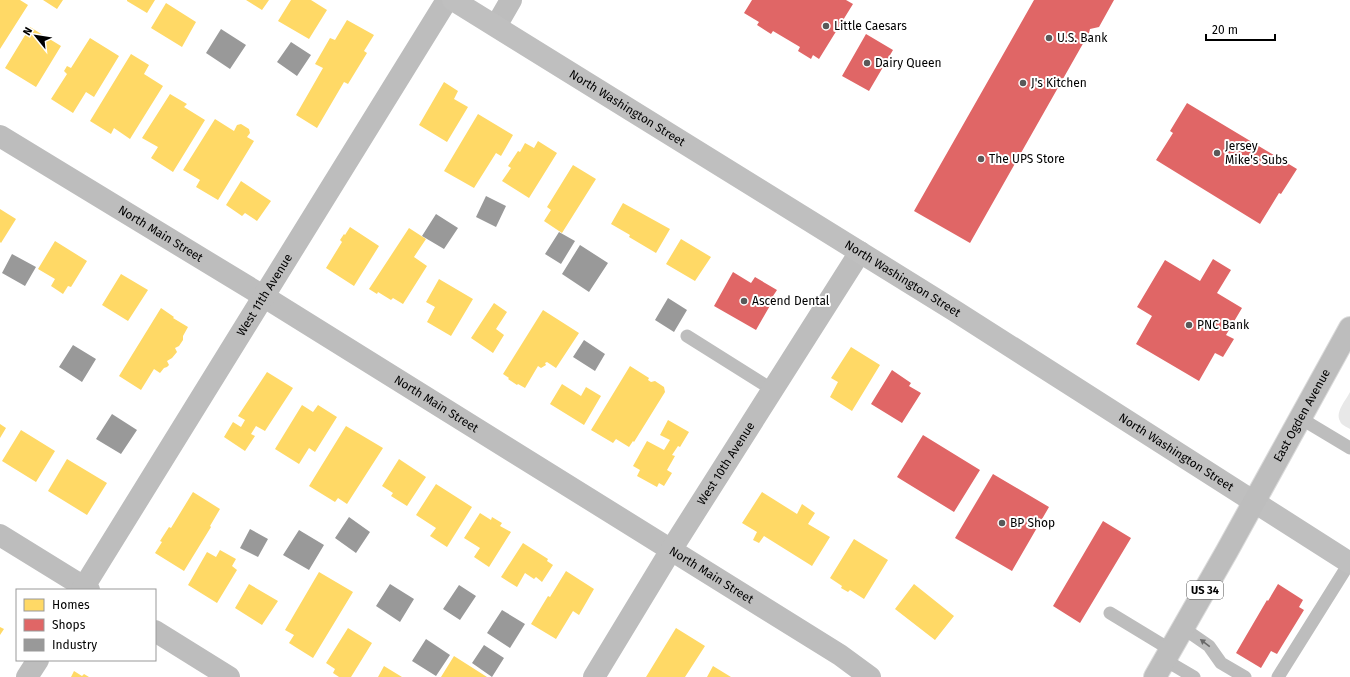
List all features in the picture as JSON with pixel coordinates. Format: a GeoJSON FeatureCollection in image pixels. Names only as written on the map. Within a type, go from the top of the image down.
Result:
{"type":"FeatureCollection","features":[{"type":"Feature","properties":{"kind":"main road","name":"North Washington Street"},"geometry":{"type":"LineString","coordinates":[[453,0],[955,311],[1350,563]]}},
{"type":"Feature","properties":{"kind":"street","name":"West 11th Avenue"},"geometry":{"type":"LineString","coordinates":[[85,589],[263,296],[447,0]]}},
{"type":"Feature","properties":{"kind":"street"},"geometry":{"type":"LineString","coordinates":[[496,26],[511,0]]}},
{"type":"Feature","properties":{"kind":"street","name":"North Main Street"},"geometry":{"type":"LineString","coordinates":[[0,136],[263,296],[840,655],[870,677]]}},
{"type":"Feature","properties":{"kind":"street","name":"West 10th Avenue"},"geometry":{"type":"LineString","coordinates":[[594,677],[671,550],[860,252]]}},
{"type":"Feature","properties":{"kind":"street","name":"East Ogden Avenue"},"geometry":{"type":"LineString","coordinates":[[1254,502],[1348,335]]}},
{"type":"Feature","properties":{"kind":"street","name":"US 34"},"geometry":{"type":"LineString","coordinates":[[1164,662],[1254,502]]}},
{"type":"Feature","properties":{"kind":"street"},"geometry":{"type":"LineString","coordinates":[[0,535],[85,589]]}},
{"type":"Feature","properties":{"kind":"street"},"geometry":{"type":"LineString","coordinates":[[156,632],[229,677]]}},
{"type":"Feature","properties":{"kind":"street"},"geometry":{"type":"LineString","coordinates":[[27,677],[37,661]]}},
{"type":"Feature","properties":{"kind":"lane"},"geometry":{"type":"LineString","coordinates":[[687,336],[773,390]]}},
{"type":"Feature","properties":{"kind":"lane"},"geometry":{"type":"LineString","coordinates":[[1300,418],[1350,448]]}},
{"type":"Feature","properties":{"kind":"lane"},"geometry":{"type":"LineString","coordinates":[[1278,677],[1350,563]]}},
{"type":"Feature","properties":{"kind":"lane"},"geometry":{"type":"LineString","coordinates":[[1110,613],[1164,662],[1194,677]]}},
{"type":"Feature","properties":{"kind":"lane"},"geometry":{"type":"LineString","coordinates":[[1183,628],[1209,646],[1221,663],[1245,677]]}},
{"type":"Feature","properties":{"kind":"shaded area"},"geometry":{"type":"Polygon","coordinates":[[[1350,392],[1350,429],[1342,424],[1339,414],[1350,392]]]}},
{"type":"Feature","properties":{"kind":"building: Homes"},"geometry":{"type":"Polygon","coordinates":[[[0,0],[20,0],[28,5],[0,49],[0,0]]]}},
{"type":"Feature","properties":{"kind":"building: Homes"},"geometry":{"type":"Polygon","coordinates":[[[43,0],[63,0],[57,9],[43,0]]]}},
{"type":"Feature","properties":{"kind":"building: Homes"},"geometry":{"type":"Polygon","coordinates":[[[127,0],[155,0],[147,13],[127,0]]]}},
{"type":"Feature","properties":{"kind":"building: Homes"},"geometry":{"type":"Polygon","coordinates":[[[246,0],[269,0],[262,10],[246,0]]]}},
{"type":"Feature","properties":{"kind":"building: Homes"},"geometry":{"type":"Polygon","coordinates":[[[291,0],[311,0],[327,10],[309,39],[278,21],[291,0]]]}},
{"type":"Feature","properties":{"kind":"building: Homes"},"geometry":{"type":"Polygon","coordinates":[[[166,3],[196,22],[182,47],[151,28],[166,3]]]}},
{"type":"Feature","properties":{"kind":"building: Homes"},"geometry":{"type":"Polygon","coordinates":[[[347,20],[374,35],[364,51],[367,53],[348,84],[344,82],[317,128],[296,115],[323,68],[315,64],[330,38],[335,40],[347,20]]]}},
{"type":"Feature","properties":{"kind":"building: Homes"},"geometry":{"type":"Polygon","coordinates":[[[30,27],[61,46],[36,87],[5,68],[30,27]]]}},
{"type":"Feature","properties":{"kind":"building: Homes"},"geometry":{"type":"Polygon","coordinates":[[[90,38],[119,56],[94,97],[86,92],[73,113],[51,99],[67,74],[64,71],[67,66],[71,68],[90,38]]]}},
{"type":"Feature","properties":{"kind":"building: Homes"},"geometry":{"type":"Polygon","coordinates":[[[131,54],[149,65],[144,74],[163,86],[130,139],[114,128],[111,134],[90,121],[131,54]]]}},
{"type":"Feature","properties":{"kind":"building: Homes"},"geometry":{"type":"Polygon","coordinates":[[[444,82],[458,91],[454,99],[468,107],[447,142],[419,125],[444,82]]]}},
{"type":"Feature","properties":{"kind":"building: Homes"},"geometry":{"type":"Polygon","coordinates":[[[170,94],[187,104],[184,107],[205,120],[173,172],[151,158],[158,147],[142,138],[170,94]]]}},
{"type":"Feature","properties":{"kind":"building: Homes"},"geometry":{"type":"Polygon","coordinates":[[[478,114],[513,135],[501,156],[496,153],[474,188],[444,171],[478,114]]]}},
{"type":"Feature","properties":{"kind":"building: Homes"},"geometry":{"type":"Polygon","coordinates":[[[215,119],[234,131],[237,125],[241,124],[249,129],[250,133],[247,137],[254,141],[218,200],[196,187],[200,180],[183,170],[215,119]]]}},
{"type":"Feature","properties":{"kind":"building: Homes"},"geometry":{"type":"Polygon","coordinates":[[[538,141],[557,153],[529,198],[502,181],[511,168],[508,166],[518,151],[520,152],[525,143],[534,148],[538,141]]]}},
{"type":"Feature","properties":{"kind":"building: Homes"},"geometry":{"type":"Polygon","coordinates":[[[573,165],[596,179],[562,233],[544,221],[551,210],[547,207],[573,165]]]}},
{"type":"Feature","properties":{"kind":"building: Homes"},"geometry":{"type":"Polygon","coordinates":[[[241,181],[271,201],[257,221],[245,213],[242,216],[226,205],[241,181]]]}},
{"type":"Feature","properties":{"kind":"building: Homes"},"geometry":{"type":"Polygon","coordinates":[[[623,203],[670,229],[656,253],[611,224],[623,203]]]}},
{"type":"Feature","properties":{"kind":"building: Homes"},"geometry":{"type":"Polygon","coordinates":[[[0,209],[16,219],[1,243],[0,242],[0,209]]]}},
{"type":"Feature","properties":{"kind":"building: Homes"},"geometry":{"type":"Polygon","coordinates":[[[350,227],[379,246],[354,286],[326,268],[342,242],[340,240],[350,227]]]}},
{"type":"Feature","properties":{"kind":"building: Homes"},"geometry":{"type":"Polygon","coordinates":[[[409,228],[426,239],[414,257],[427,266],[403,304],[393,298],[391,300],[378,292],[377,294],[369,289],[409,228]]]}},
{"type":"Feature","properties":{"kind":"building: Homes"},"geometry":{"type":"Polygon","coordinates":[[[681,239],[711,257],[695,281],[666,264],[681,239]]]}},
{"type":"Feature","properties":{"kind":"building: Homes"},"geometry":{"type":"Polygon","coordinates":[[[55,241],[87,261],[71,287],[68,286],[63,294],[51,286],[55,279],[38,269],[55,241]]]}},
{"type":"Feature","properties":{"kind":"building: Homes"},"geometry":{"type":"Polygon","coordinates":[[[121,274],[148,290],[128,321],[102,305],[121,274]]]}},
{"type":"Feature","properties":{"kind":"building: Homes"},"geometry":{"type":"Polygon","coordinates":[[[439,279],[473,299],[451,336],[427,322],[435,307],[426,302],[439,279]]]}},
{"type":"Feature","properties":{"kind":"building: Homes"},"geometry":{"type":"Polygon","coordinates":[[[494,303],[507,312],[496,329],[504,335],[493,353],[471,338],[494,303]]]}},
{"type":"Feature","properties":{"kind":"building: Homes"},"geometry":{"type":"Polygon","coordinates":[[[161,308],[174,317],[173,318],[188,327],[183,336],[183,340],[179,346],[175,348],[177,352],[167,361],[169,365],[160,373],[154,369],[141,390],[119,376],[161,308]]]}},
{"type":"Feature","properties":{"kind":"building: Homes"},"geometry":{"type":"Polygon","coordinates":[[[543,310],[579,333],[556,368],[547,362],[545,363],[546,365],[541,368],[538,366],[525,388],[518,384],[517,385],[503,374],[543,310]]]}},
{"type":"Feature","properties":{"kind":"building: Homes"},"geometry":{"type":"Polygon","coordinates":[[[851,347],[880,365],[852,411],[830,397],[838,382],[831,378],[851,347]]]}},
{"type":"Feature","properties":{"kind":"building: Homes"},"geometry":{"type":"Polygon","coordinates":[[[630,366],[649,378],[648,380],[651,382],[655,381],[664,387],[665,392],[634,442],[633,441],[629,447],[616,439],[613,443],[591,430],[630,366]]]}},
{"type":"Feature","properties":{"kind":"building: Homes"},"geometry":{"type":"Polygon","coordinates":[[[267,372],[293,388],[265,431],[256,426],[251,434],[255,436],[245,451],[224,437],[233,422],[241,427],[245,420],[238,416],[267,372]]]}},
{"type":"Feature","properties":{"kind":"building: Homes"},"geometry":{"type":"Polygon","coordinates":[[[562,384],[581,396],[586,387],[601,396],[584,425],[550,404],[562,384]]]}},
{"type":"Feature","properties":{"kind":"building: Homes"},"geometry":{"type":"Polygon","coordinates":[[[302,405],[313,412],[318,405],[337,417],[315,452],[309,448],[299,464],[275,449],[302,405]]]}},
{"type":"Feature","properties":{"kind":"building: Homes"},"geometry":{"type":"Polygon","coordinates":[[[668,420],[689,432],[680,447],[678,446],[672,455],[675,456],[667,470],[672,473],[664,486],[659,483],[657,487],[637,476],[640,470],[633,466],[647,441],[664,450],[670,440],[660,435],[668,420]]]}},
{"type":"Feature","properties":{"kind":"building: Homes"},"geometry":{"type":"Polygon","coordinates":[[[0,424],[6,428],[0,438],[0,424]]]}},
{"type":"Feature","properties":{"kind":"building: Homes"},"geometry":{"type":"Polygon","coordinates":[[[346,426],[383,448],[347,504],[338,498],[335,502],[309,486],[346,426]]]}},
{"type":"Feature","properties":{"kind":"building: Homes"},"geometry":{"type":"Polygon","coordinates":[[[21,430],[55,451],[36,482],[2,461],[21,430]]]}},
{"type":"Feature","properties":{"kind":"building: Homes"},"geometry":{"type":"Polygon","coordinates":[[[67,459],[107,483],[87,515],[48,491],[67,459]]]}},
{"type":"Feature","properties":{"kind":"building: Homes"},"geometry":{"type":"Polygon","coordinates":[[[399,459],[426,477],[407,506],[391,496],[393,493],[382,486],[399,459]]]}},
{"type":"Feature","properties":{"kind":"building: Homes"},"geometry":{"type":"Polygon","coordinates":[[[436,484],[472,507],[447,547],[430,536],[436,528],[416,515],[436,484]]]}},
{"type":"Feature","properties":{"kind":"building: Homes"},"geometry":{"type":"Polygon","coordinates":[[[193,492],[220,509],[210,526],[211,527],[184,571],[155,553],[162,542],[160,541],[169,527],[171,528],[193,492]]]}},
{"type":"Feature","properties":{"kind":"building: Homes"},"geometry":{"type":"Polygon","coordinates":[[[762,492],[797,514],[802,504],[815,513],[808,524],[830,537],[812,566],[764,536],[759,543],[753,540],[757,532],[742,523],[762,492]]]}},
{"type":"Feature","properties":{"kind":"building: Homes"},"geometry":{"type":"Polygon","coordinates":[[[480,513],[491,520],[492,517],[502,523],[500,526],[511,532],[489,567],[474,557],[480,548],[464,538],[480,513]]]}},
{"type":"Feature","properties":{"kind":"building: Homes"},"geometry":{"type":"Polygon","coordinates":[[[854,539],[888,560],[864,599],[850,590],[848,592],[841,588],[842,586],[830,578],[854,539]]]}},
{"type":"Feature","properties":{"kind":"building: Homes"},"geometry":{"type":"Polygon","coordinates":[[[523,543],[548,559],[547,561],[553,565],[542,582],[536,577],[534,579],[525,573],[517,587],[501,577],[523,543]]]}},
{"type":"Feature","properties":{"kind":"building: Homes"},"geometry":{"type":"Polygon","coordinates":[[[220,550],[236,559],[232,566],[237,570],[217,603],[188,585],[207,552],[216,557],[220,550]]]}},
{"type":"Feature","properties":{"kind":"building: Homes"},"geometry":{"type":"Polygon","coordinates":[[[566,571],[594,589],[579,615],[573,611],[556,639],[531,624],[548,596],[550,597],[566,571]]]}},
{"type":"Feature","properties":{"kind":"building: Homes"},"geometry":{"type":"Polygon","coordinates":[[[319,572],[353,592],[313,658],[289,643],[294,635],[285,630],[319,572]]]}},
{"type":"Feature","properties":{"kind":"building: Homes"},"geometry":{"type":"Polygon","coordinates":[[[249,584],[278,601],[262,625],[235,608],[249,584]]]}},
{"type":"Feature","properties":{"kind":"building: Homes"},"geometry":{"type":"Polygon","coordinates":[[[914,584],[954,616],[935,640],[895,609],[914,584]]]}},
{"type":"Feature","properties":{"kind":"building: Homes"},"geometry":{"type":"Polygon","coordinates":[[[0,627],[4,629],[0,635],[0,627]]]}},
{"type":"Feature","properties":{"kind":"building: Homes"},"geometry":{"type":"Polygon","coordinates":[[[348,628],[372,643],[351,677],[339,677],[333,673],[335,669],[326,663],[348,628]]]}},
{"type":"Feature","properties":{"kind":"building: Homes"},"geometry":{"type":"Polygon","coordinates":[[[676,628],[705,646],[685,677],[646,677],[676,628]]]}},
{"type":"Feature","properties":{"kind":"building: Homes"},"geometry":{"type":"Polygon","coordinates":[[[454,656],[487,677],[441,677],[454,656]]]}},
{"type":"Feature","properties":{"kind":"building: Homes"},"geometry":{"type":"Polygon","coordinates":[[[384,666],[402,677],[378,677],[384,666]]]}},
{"type":"Feature","properties":{"kind":"building: Homes"},"geometry":{"type":"Polygon","coordinates":[[[713,666],[731,677],[707,677],[713,666]]]}},
{"type":"Feature","properties":{"kind":"building: Homes"},"geometry":{"type":"Polygon","coordinates":[[[74,671],[82,676],[84,674],[89,677],[71,677],[74,671]]]}},
{"type":"Feature","properties":{"kind":"building: Shops"},"geometry":{"type":"Polygon","coordinates":[[[752,0],[846,0],[853,4],[819,59],[813,55],[811,59],[798,51],[800,47],[773,31],[771,34],[757,25],[759,22],[744,13],[752,0]]]}},
{"type":"Feature","properties":{"kind":"building: Shops"},"geometry":{"type":"Polygon","coordinates":[[[1034,0],[1114,0],[1099,27],[1090,29],[970,243],[914,211],[1034,0]]]}},
{"type":"Feature","properties":{"kind":"building: Shops","name":"Dairy Queen"},"geometry":{"type":"Polygon","coordinates":[[[866,34],[893,50],[869,91],[842,76],[866,34]]]}},
{"type":"Feature","properties":{"kind":"building: Shops"},"geometry":{"type":"Polygon","coordinates":[[[1187,103],[1297,169],[1281,194],[1279,193],[1260,224],[1156,160],[1173,133],[1170,131],[1187,103]]]}},
{"type":"Feature","properties":{"kind":"building: Shops","name":"PNC Bank"},"geometry":{"type":"Polygon","coordinates":[[[1213,259],[1231,270],[1217,293],[1242,308],[1226,335],[1234,339],[1223,357],[1215,353],[1199,381],[1136,344],[1152,316],[1137,307],[1165,260],[1200,281],[1213,259]]]}},
{"type":"Feature","properties":{"kind":"building: Shops","name":"Ascend Dental"},"geometry":{"type":"Polygon","coordinates":[[[733,272],[751,283],[755,277],[777,290],[773,296],[775,297],[756,330],[714,306],[733,272]]]}},
{"type":"Feature","properties":{"kind":"building: Shops"},"geometry":{"type":"Polygon","coordinates":[[[892,370],[911,383],[909,386],[921,393],[902,423],[871,404],[892,370]]]}},
{"type":"Feature","properties":{"kind":"building: Shops"},"geometry":{"type":"Polygon","coordinates":[[[923,435],[980,470],[954,512],[897,477],[923,435]]]}},
{"type":"Feature","properties":{"kind":"building: Shops","name":"BP Shop"},"geometry":{"type":"Polygon","coordinates":[[[993,474],[1049,507],[1012,571],[955,538],[993,474]]]}},
{"type":"Feature","properties":{"kind":"building: Shops"},"geometry":{"type":"Polygon","coordinates":[[[1103,521],[1131,538],[1080,623],[1053,606],[1103,521]]]}},
{"type":"Feature","properties":{"kind":"building: Shops"},"geometry":{"type":"Polygon","coordinates":[[[1278,584],[1303,600],[1299,607],[1304,610],[1277,654],[1271,651],[1261,668],[1236,653],[1278,584]]]}},
{"type":"Feature","properties":{"kind":"building: Industry"},"geometry":{"type":"Polygon","coordinates":[[[221,29],[246,45],[230,69],[206,53],[221,29]]]}},
{"type":"Feature","properties":{"kind":"building: Industry"},"geometry":{"type":"Polygon","coordinates":[[[291,42],[311,55],[297,76],[277,62],[291,42]]]}},
{"type":"Feature","properties":{"kind":"building: Industry"},"geometry":{"type":"Polygon","coordinates":[[[486,196],[506,206],[496,227],[476,217],[486,196]]]}},
{"type":"Feature","properties":{"kind":"building: Industry"},"geometry":{"type":"Polygon","coordinates":[[[436,214],[458,228],[444,249],[422,236],[436,214]]]}},
{"type":"Feature","properties":{"kind":"building: Industry"},"geometry":{"type":"Polygon","coordinates":[[[559,232],[575,241],[561,264],[545,254],[559,232]]]}},
{"type":"Feature","properties":{"kind":"building: Industry"},"geometry":{"type":"Polygon","coordinates":[[[580,245],[608,263],[589,292],[562,274],[580,245]]]}},
{"type":"Feature","properties":{"kind":"building: Industry"},"geometry":{"type":"Polygon","coordinates":[[[12,254],[36,267],[25,286],[2,273],[12,254]]]}},
{"type":"Feature","properties":{"kind":"building: Industry"},"geometry":{"type":"Polygon","coordinates":[[[668,298],[687,310],[674,332],[655,320],[668,298]]]}},
{"type":"Feature","properties":{"kind":"building: Industry"},"geometry":{"type":"Polygon","coordinates":[[[584,340],[605,354],[595,371],[573,357],[584,340]]]}},
{"type":"Feature","properties":{"kind":"building: Industry"},"geometry":{"type":"Polygon","coordinates":[[[73,345],[96,359],[82,382],[59,367],[73,345]]]}},
{"type":"Feature","properties":{"kind":"building: Industry"},"geometry":{"type":"Polygon","coordinates":[[[112,414],[137,430],[121,454],[96,439],[112,414]]]}},
{"type":"Feature","properties":{"kind":"building: Industry"},"geometry":{"type":"Polygon","coordinates":[[[349,517],[370,532],[356,553],[335,538],[349,517]]]}},
{"type":"Feature","properties":{"kind":"building: Industry"},"geometry":{"type":"Polygon","coordinates":[[[250,529],[268,539],[258,557],[240,548],[250,529]]]}},
{"type":"Feature","properties":{"kind":"building: Industry"},"geometry":{"type":"Polygon","coordinates":[[[299,530],[324,545],[309,570],[283,555],[299,530]]]}},
{"type":"Feature","properties":{"kind":"building: Industry"},"geometry":{"type":"Polygon","coordinates":[[[390,584],[414,599],[400,622],[376,606],[390,584]]]}},
{"type":"Feature","properties":{"kind":"building: Industry"},"geometry":{"type":"Polygon","coordinates":[[[459,585],[476,596],[460,620],[443,609],[459,585]]]}},
{"type":"Feature","properties":{"kind":"building: Industry"},"geometry":{"type":"Polygon","coordinates":[[[502,610],[525,624],[510,648],[487,633],[502,610]]]}},
{"type":"Feature","properties":{"kind":"building: Industry"},"geometry":{"type":"Polygon","coordinates":[[[426,639],[450,655],[436,676],[412,661],[426,639]]]}},
{"type":"Feature","properties":{"kind":"building: Industry"},"geometry":{"type":"Polygon","coordinates":[[[484,645],[504,658],[492,677],[472,663],[484,645]]]}},
{"type":"Feature","properties":{"kind":"place","name":"Little Caesars"},"geometry":{"type":"Point","coordinates":[826,26]}},
{"type":"Feature","properties":{"kind":"place","name":"U.S. Bank"},"geometry":{"type":"Point","coordinates":[1049,38]}},
{"type":"Feature","properties":{"kind":"place","name":"Dairy Queen"},"geometry":{"type":"Point","coordinates":[867,63]}},
{"type":"Feature","properties":{"kind":"place","name":"J's Kitchen"},"geometry":{"type":"Point","coordinates":[1023,83]}},
{"type":"Feature","properties":{"kind":"place","name":"Jersey Mike's Subs"},"geometry":{"type":"Point","coordinates":[1217,153]}},
{"type":"Feature","properties":{"kind":"place","name":"The UPS Store"},"geometry":{"type":"Point","coordinates":[981,159]}},
{"type":"Feature","properties":{"kind":"place","name":"Ascend Dental"},"geometry":{"type":"Point","coordinates":[744,301]}},
{"type":"Feature","properties":{"kind":"place","name":"PNC Bank"},"geometry":{"type":"Point","coordinates":[1189,325]}},
{"type":"Feature","properties":{"kind":"place","name":"BP Shop"},"geometry":{"type":"Point","coordinates":[1002,523]}}]}
